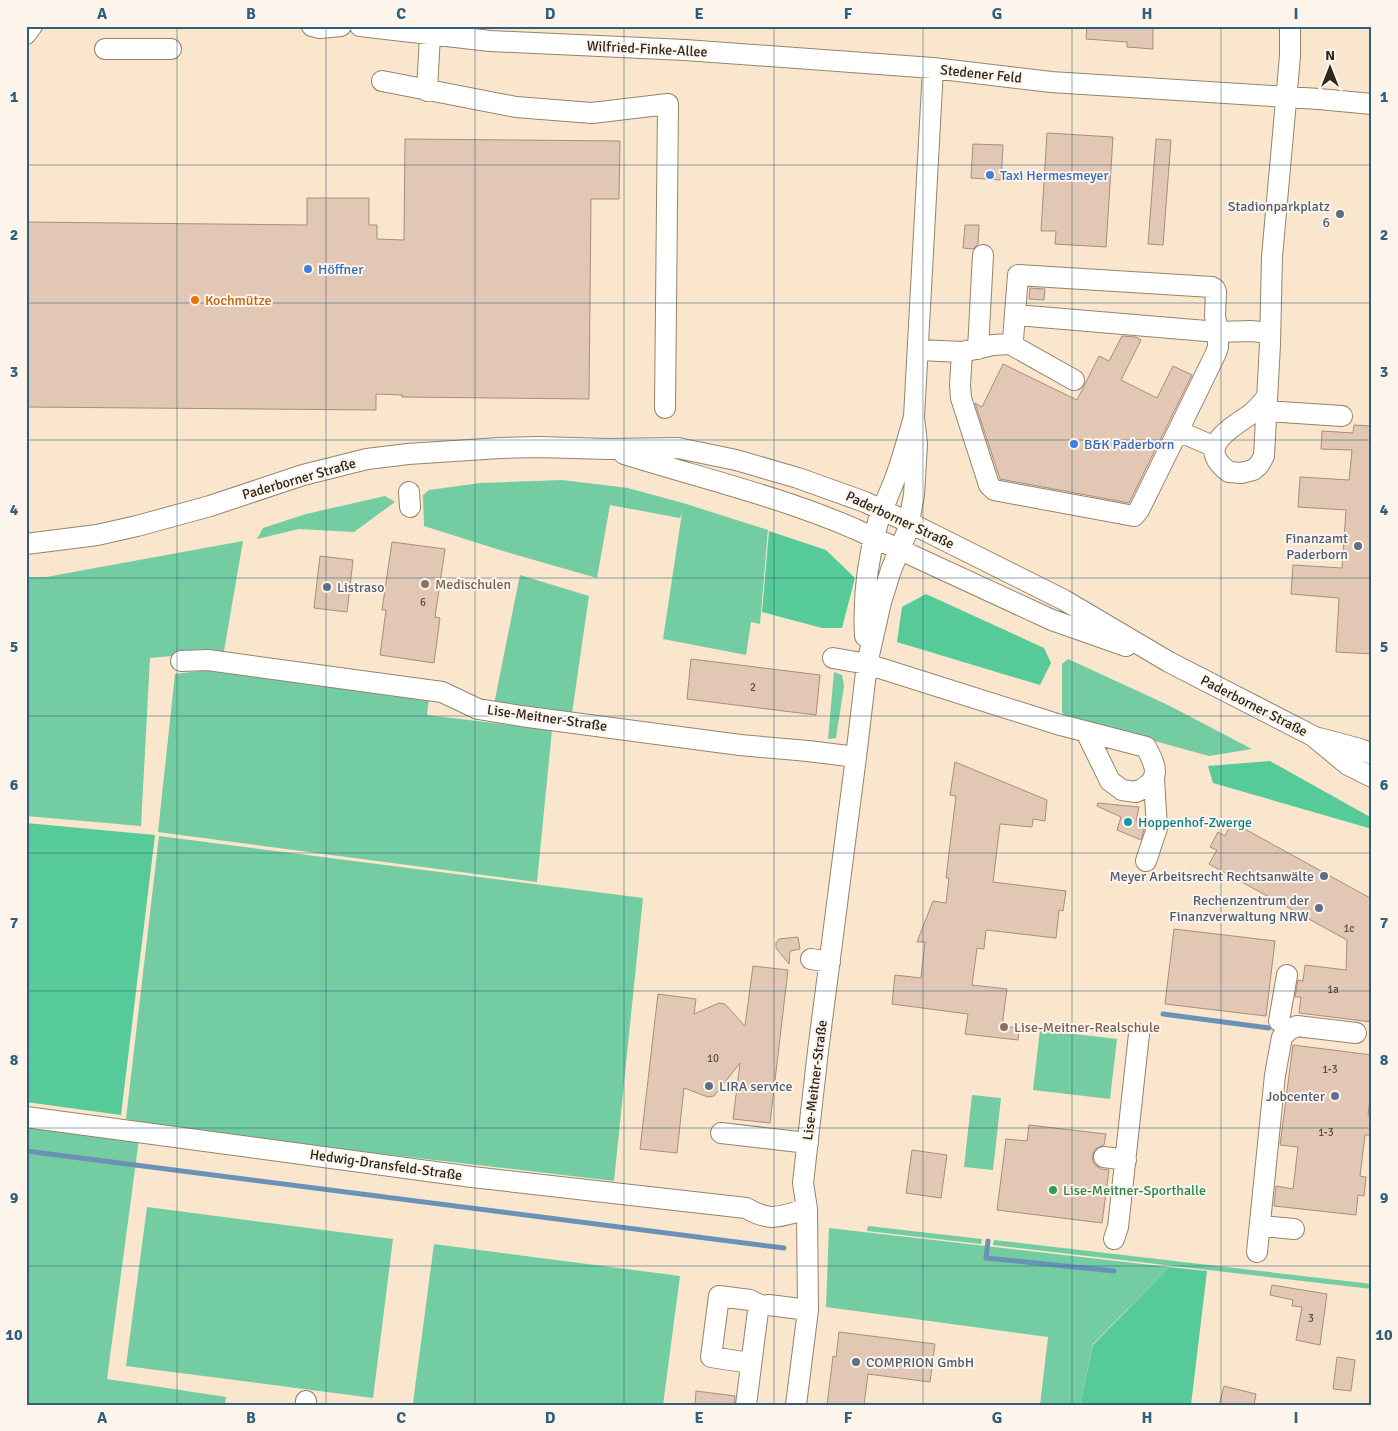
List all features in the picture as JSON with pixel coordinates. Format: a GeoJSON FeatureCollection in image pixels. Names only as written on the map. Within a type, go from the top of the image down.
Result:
{"type":"FeatureCollection","features":[{"type":"Feature","properties":{"kind":"street"},"geometry":{"type":"LineString","coordinates":[[26,34],[32,26]]}},
{"type":"Feature","properties":{"kind":"street"},"geometry":{"type":"LineString","coordinates":[[312,26],[320,28],[341,26]]}},
{"type":"Feature","properties":{"kind":"street","name":"Wilfried-Finke-Allee"},"geometry":{"type":"LineString","coordinates":[[360,26],[490,41],[685,50],[933,68]]}},
{"type":"Feature","properties":{"kind":"street"},"geometry":{"type":"LineString","coordinates":[[1290,26],[1291,38],[1273,248],[1270,333],[1266,404],[1264,456],[1259,465],[1253,470],[1241,473],[1229,472],[1217,460],[1216,442],[1224,433],[1260,406],[1266,404],[1342,416]]}},
{"type":"Feature","properties":{"kind":"street"},"geometry":{"type":"LineString","coordinates":[[427,91],[430,35]]}},
{"type":"Feature","properties":{"kind":"street"},"geometry":{"type":"LineString","coordinates":[[105,49],[171,50]]}},
{"type":"Feature","properties":{"kind":"street","name":"Stedener Feld"},"geometry":{"type":"LineString","coordinates":[[900,549],[910,523],[917,460],[914,417],[933,68],[1052,82],[1372,104]]}},
{"type":"Feature","properties":{"kind":"street"},"geometry":{"type":"LineString","coordinates":[[382,81],[516,107],[592,113],[668,104],[665,408]]}},
{"type":"Feature","properties":{"kind":"street"},"geometry":{"type":"LineString","coordinates":[[983,255],[970,350],[960,385],[960,398],[989,485],[994,490],[1134,516],[1139,510],[1216,354],[1218,348],[1216,292],[1212,287],[1019,268],[1015,337],[1010,344]]}},
{"type":"Feature","properties":{"kind":"street"},"geometry":{"type":"LineString","coordinates":[[1016,315],[1218,332],[1251,331],[1270,333]]}},
{"type":"Feature","properties":{"kind":"street"},"geometry":{"type":"LineString","coordinates":[[919,350],[970,350],[993,345],[1010,344],[1074,380]]}},
{"type":"Feature","properties":{"kind":"street","name":"Stedener Feld"},"geometry":{"type":"LineString","coordinates":[[882,510],[895,478],[914,417]]}},
{"type":"Feature","properties":{"kind":"street"},"geometry":{"type":"LineString","coordinates":[[1178,431],[1215,447]]}},
{"type":"Feature","properties":{"kind":"street","name":"Paderborner Straße"},"geometry":{"type":"LineString","coordinates":[[26,544],[97,535],[137,526],[210,506],[303,475],[368,459],[418,453],[500,448],[539,447],[608,450],[678,448],[736,460],[833,490],[882,510],[1064,600],[1169,662],[1313,736],[1372,754]]}},
{"type":"Feature","properties":{"kind":"street","name":"Paderborner Straße"},"geometry":{"type":"LineString","coordinates":[[608,450],[744,489],[848,525],[1052,620],[1169,662]]}},
{"type":"Feature","properties":{"kind":"street","name":"Lise-Meitner-Straße"},"geometry":{"type":"LineString","coordinates":[[867,664],[864,619],[870,560],[882,510]]}},
{"type":"Feature","properties":{"kind":"street","name":"Lise-Meitner-Straße"},"geometry":{"type":"LineString","coordinates":[[796,1405],[808,1310],[799,1211],[808,1143],[820,961],[856,757],[867,664],[883,596],[900,549]]}},
{"type":"Feature","properties":{"kind":"street"},"geometry":{"type":"LineString","coordinates":[[834,658],[867,664],[1086,732],[1146,748],[1155,766],[1154,778],[1158,828],[1146,861]]}},
{"type":"Feature","properties":{"kind":"street","name":"Lise-Meitner-Straße"},"geometry":{"type":"LineString","coordinates":[[181,662],[208,660],[442,692],[478,708],[521,716],[740,745],[856,757]]}},
{"type":"Feature","properties":{"kind":"street"},"geometry":{"type":"LineString","coordinates":[[1086,732],[1110,781],[1118,788],[1136,792],[1144,788],[1154,778]]}},
{"type":"Feature","properties":{"kind":"street","name":"Paderborner Straße"},"geometry":{"type":"LineString","coordinates":[[1313,736],[1348,765],[1372,777]]}},
{"type":"Feature","properties":{"kind":"street"},"geometry":{"type":"LineString","coordinates":[[1279,1021],[1287,975]]}},
{"type":"Feature","properties":{"kind":"street"},"geometry":{"type":"LineString","coordinates":[[1257,1252],[1273,1092],[1282,1037],[1289,1030],[1297,1026],[1356,1033]]}},
{"type":"Feature","properties":{"kind":"street"},"geometry":{"type":"LineString","coordinates":[[1114,1238],[1118,1227],[1139,1034]]}},
{"type":"Feature","properties":{"kind":"street","name":"Hedwig-Dransfeld-Straße"},"geometry":{"type":"LineString","coordinates":[[26,1117],[472,1177],[746,1208],[758,1203],[799,1211]]}},
{"type":"Feature","properties":{"kind":"street"},"geometry":{"type":"LineString","coordinates":[[721,1133],[808,1143]]}},
{"type":"Feature","properties":{"kind":"street"},"geometry":{"type":"LineString","coordinates":[[1104,1157],[1126,1160]]}},
{"type":"Feature","properties":{"kind":"street"},"geometry":{"type":"LineString","coordinates":[[1260,1226],[1294,1229]]}},
{"type":"Feature","properties":{"kind":"street"},"geometry":{"type":"LineString","coordinates":[[750,1363],[711,1357],[719,1296],[750,1300],[762,1306],[769,1305],[808,1310]]}},
{"type":"Feature","properties":{"kind":"street"},"geometry":{"type":"LineString","coordinates":[[746,1405],[758,1311],[762,1306]]}},
{"type":"Feature","properties":{"kind":"green space"},"geometry":{"type":"Polygon","coordinates":[[[562,480],[628,488],[768,530],[760,624],[751,622],[746,655],[663,639],[682,513],[680,518],[610,505],[597,578],[424,526],[423,495],[429,490],[480,483],[562,480]]]}},
{"type":"Feature","properties":{"kind":"green space"},"geometry":{"type":"Polygon","coordinates":[[[385,496],[395,502],[354,532],[299,529],[257,539],[263,528],[306,514],[385,496]]]}},
{"type":"Feature","properties":{"kind":"green space"},"geometry":{"type":"Polygon","coordinates":[[[769,531],[826,550],[855,578],[842,628],[822,628],[762,612],[769,531]]]}},
{"type":"Feature","properties":{"kind":"green space"},"geometry":{"type":"Polygon","coordinates":[[[243,541],[224,651],[150,658],[141,826],[26,816],[26,577],[46,577],[243,541]]]}},
{"type":"Feature","properties":{"kind":"green space"},"geometry":{"type":"Polygon","coordinates":[[[520,575],[589,596],[572,713],[494,704],[520,575]]]}},
{"type":"Feature","properties":{"kind":"green space"},"geometry":{"type":"Polygon","coordinates":[[[926,594],[1044,648],[1051,663],[1040,685],[897,642],[902,607],[926,594]]]}},
{"type":"Feature","properties":{"kind":"green space"},"geometry":{"type":"Polygon","coordinates":[[[1068,659],[1168,705],[1252,749],[1209,756],[1064,716],[1062,711],[1062,664],[1068,659]]]}},
{"type":"Feature","properties":{"kind":"green space"},"geometry":{"type":"Polygon","coordinates":[[[207,670],[429,697],[427,715],[552,730],[537,882],[158,832],[175,674],[207,670]]]}},
{"type":"Feature","properties":{"kind":"green space"},"geometry":{"type":"Polygon","coordinates":[[[834,672],[842,675],[844,686],[836,738],[828,739],[834,672]]]}},
{"type":"Feature","properties":{"kind":"green space"},"geometry":{"type":"Polygon","coordinates":[[[1270,761],[1372,818],[1372,829],[1213,783],[1208,766],[1270,761]]]}},
{"type":"Feature","properties":{"kind":"green space"},"geometry":{"type":"Polygon","coordinates":[[[26,823],[155,835],[121,1115],[26,1102],[26,823]]]}},
{"type":"Feature","properties":{"kind":"green space"},"geometry":{"type":"Polygon","coordinates":[[[159,836],[643,898],[614,1181],[169,1129],[126,1119],[159,836]]]}},
{"type":"Feature","properties":{"kind":"green space"},"geometry":{"type":"Polygon","coordinates":[[[1040,1030],[1117,1039],[1110,1099],[1033,1090],[1040,1030]]]}},
{"type":"Feature","properties":{"kind":"green space"},"geometry":{"type":"Polygon","coordinates":[[[972,1095],[1001,1098],[993,1170],[964,1167],[972,1095]]]}},
{"type":"Feature","properties":{"kind":"green space"},"geometry":{"type":"Polygon","coordinates":[[[26,1124],[139,1139],[107,1379],[226,1397],[225,1405],[26,1405],[26,1124]]]}},
{"type":"Feature","properties":{"kind":"green space"},"geometry":{"type":"Polygon","coordinates":[[[147,1207],[393,1239],[373,1398],[126,1366],[147,1207]]]}},
{"type":"Feature","properties":{"kind":"green space"},"geometry":{"type":"Polygon","coordinates":[[[868,1226],[982,1239],[981,1244],[867,1231],[868,1226]]]}},
{"type":"Feature","properties":{"kind":"green space"},"geometry":{"type":"Polygon","coordinates":[[[829,1228],[1169,1267],[1093,1344],[1080,1405],[1040,1405],[1048,1337],[826,1307],[829,1228]]]}},
{"type":"Feature","properties":{"kind":"green space"},"geometry":{"type":"Polygon","coordinates":[[[994,1240],[1372,1284],[1372,1289],[993,1245],[994,1240]]]}},
{"type":"Feature","properties":{"kind":"green space"},"geometry":{"type":"Polygon","coordinates":[[[434,1244],[680,1276],[663,1405],[413,1403],[434,1244]]]}},
{"type":"Feature","properties":{"kind":"green space"},"geometry":{"type":"Polygon","coordinates":[[[1169,1267],[1207,1271],[1191,1405],[1080,1405],[1093,1345],[1169,1267]]]}},
{"type":"Feature","properties":{"kind":"building"},"geometry":{"type":"Polygon","coordinates":[[[1087,26],[1153,26],[1153,49],[1127,47],[1127,42],[1086,39],[1087,26]]]}},
{"type":"Feature","properties":{"kind":"building"},"geometry":{"type":"Polygon","coordinates":[[[1047,133],[1113,137],[1106,247],[1055,244],[1056,231],[1041,231],[1047,133]]]}},
{"type":"Feature","properties":{"kind":"building","name":"Höffner"},"geometry":{"type":"Polygon","coordinates":[[[405,139],[620,141],[619,199],[591,199],[589,399],[402,397],[402,395],[376,394],[376,410],[26,407],[26,222],[307,225],[307,198],[369,198],[369,225],[377,225],[377,239],[404,240],[405,139]]]}},
{"type":"Feature","properties":{"kind":"building"},"geometry":{"type":"Polygon","coordinates":[[[1156,139],[1171,140],[1163,245],[1148,244],[1156,139]]]}},
{"type":"Feature","properties":{"kind":"building"},"geometry":{"type":"Polygon","coordinates":[[[973,144],[1003,145],[1001,180],[971,178],[973,144]]]}},
{"type":"Feature","properties":{"kind":"building"},"geometry":{"type":"Polygon","coordinates":[[[965,225],[979,225],[978,244],[973,249],[963,248],[965,225]]]}},
{"type":"Feature","properties":{"kind":"building"},"geometry":{"type":"Polygon","coordinates":[[[1030,288],[1045,289],[1044,300],[1029,299],[1030,288]]]}},
{"type":"Feature","properties":{"kind":"building","name":"B&K Paderborn"},"geometry":{"type":"Polygon","coordinates":[[[1122,336],[1136,337],[1141,340],[1121,380],[1157,398],[1173,366],[1192,375],[1129,503],[1000,479],[975,403],[982,407],[1003,364],[1077,400],[1099,356],[1109,361],[1122,336]]]}},
{"type":"Feature","properties":{"kind":"building","name":"Finanzamt Paderborn"},"geometry":{"type":"Polygon","coordinates":[[[1354,425],[1372,426],[1372,654],[1336,652],[1339,598],[1291,594],[1293,565],[1342,568],[1346,510],[1298,507],[1300,477],[1349,480],[1352,450],[1321,449],[1322,431],[1353,433],[1354,425]]]}},
{"type":"Feature","properties":{"kind":"building"},"geometry":{"type":"Polygon","coordinates":[[[392,542],[445,549],[435,617],[440,618],[434,663],[380,655],[386,610],[382,610],[392,542]]]}},
{"type":"Feature","properties":{"kind":"building"},"geometry":{"type":"Polygon","coordinates":[[[320,556],[353,560],[347,612],[314,608],[320,556]]]}},
{"type":"Feature","properties":{"kind":"building"},"geometry":{"type":"Polygon","coordinates":[[[691,659],[820,675],[816,715],[687,699],[691,659]]]}},
{"type":"Feature","properties":{"kind":"building"},"geometry":{"type":"Polygon","coordinates":[[[955,762],[1047,800],[1045,821],[1033,819],[1032,827],[1000,824],[993,882],[1066,891],[1063,911],[1059,910],[1056,938],[986,930],[984,949],[977,948],[972,985],[1007,989],[1002,1026],[1019,1028],[1018,1040],[965,1034],[968,1014],[892,1004],[895,975],[921,978],[925,942],[917,942],[933,901],[946,903],[949,878],[946,878],[956,796],[950,795],[955,762]]]}},
{"type":"Feature","properties":{"kind":"building","name":"Hoppenhof-Zwerge"},"geometry":{"type":"Polygon","coordinates":[[[1098,803],[1139,807],[1136,821],[1145,826],[1141,840],[1117,830],[1121,817],[1097,806],[1098,803]]]}},
{"type":"Feature","properties":{"kind":"building"},"geometry":{"type":"Polygon","coordinates":[[[1232,822],[1372,899],[1372,1022],[1299,1013],[1301,997],[1295,997],[1298,980],[1303,981],[1305,965],[1346,970],[1347,940],[1209,864],[1217,850],[1210,847],[1218,832],[1225,836],[1232,822]]]}},
{"type":"Feature","properties":{"kind":"building"},"geometry":{"type":"Polygon","coordinates":[[[1174,929],[1275,941],[1266,1016],[1165,1004],[1174,929]]]}},
{"type":"Feature","properties":{"kind":"building"},"geometry":{"type":"Polygon","coordinates":[[[798,937],[800,949],[790,951],[789,964],[776,948],[776,943],[779,939],[798,937]]]}},
{"type":"Feature","properties":{"kind":"building"},"geometry":{"type":"Polygon","coordinates":[[[753,966],[788,970],[770,1123],[733,1119],[740,1063],[714,1096],[708,1097],[684,1088],[677,1153],[640,1149],[658,994],[696,999],[694,1014],[719,1003],[725,1004],[745,1026],[753,966]]]}},
{"type":"Feature","properties":{"kind":"building"},"geometry":{"type":"Polygon","coordinates":[[[1293,1045],[1372,1055],[1372,1083],[1368,1116],[1372,1116],[1372,1135],[1365,1135],[1360,1176],[1366,1177],[1364,1196],[1358,1195],[1356,1215],[1274,1206],[1276,1186],[1293,1189],[1298,1147],[1280,1145],[1293,1045]]]}},
{"type":"Feature","properties":{"kind":"building","name":"Lise-Meitner-Sporthalle"},"geometry":{"type":"Polygon","coordinates":[[[1029,1125],[1106,1134],[1104,1145],[1095,1149],[1092,1156],[1096,1166],[1109,1170],[1102,1223],[997,1210],[1006,1139],[1027,1141],[1029,1125]]]}},
{"type":"Feature","properties":{"kind":"building"},"geometry":{"type":"Polygon","coordinates":[[[912,1150],[947,1155],[941,1198],[906,1193],[912,1150]]]}},
{"type":"Feature","properties":{"kind":"building"},"geometry":{"type":"Polygon","coordinates":[[[1272,1285],[1327,1294],[1320,1345],[1296,1340],[1302,1307],[1292,1306],[1293,1300],[1270,1295],[1272,1285]]]}},
{"type":"Feature","properties":{"kind":"building"},"geometry":{"type":"Polygon","coordinates":[[[839,1332],[935,1344],[930,1382],[868,1374],[864,1405],[827,1405],[833,1356],[836,1357],[839,1332]]]}},
{"type":"Feature","properties":{"kind":"building"},"geometry":{"type":"Polygon","coordinates":[[[1337,1357],[1355,1360],[1351,1391],[1333,1389],[1337,1357]]]}},
{"type":"Feature","properties":{"kind":"building"},"geometry":{"type":"Polygon","coordinates":[[[1224,1386],[1256,1394],[1254,1405],[1219,1405],[1224,1386]]]}},
{"type":"Feature","properties":{"kind":"building"},"geometry":{"type":"Polygon","coordinates":[[[696,1391],[735,1396],[734,1405],[695,1405],[696,1391]]]}},
{"type":"Feature","properties":{"kind":"waterway"},"geometry":{"type":"LineString","coordinates":[[1163,1014],[1269,1028]]}},
{"type":"Feature","properties":{"kind":"waterway"},"geometry":{"type":"LineString","coordinates":[[26,1151],[784,1248]]}},
{"type":"Feature","properties":{"kind":"waterway"},"geometry":{"type":"LineString","coordinates":[[988,1241],[986,1258],[1114,1271]]}},
{"type":"Feature","properties":{"kind":"place","name":"Taxi Hermesmeyer"},"geometry":{"type":"Point","coordinates":[990,175]}},
{"type":"Feature","properties":{"kind":"place","name":"Stadionparkplatz 6"},"geometry":{"type":"Point","coordinates":[1340,214]}},
{"type":"Feature","properties":{"kind":"place","name":"Höffner"},"geometry":{"type":"Point","coordinates":[308,269]}},
{"type":"Feature","properties":{"kind":"place","name":"Kochmütze"},"geometry":{"type":"Point","coordinates":[195,300]}},
{"type":"Feature","properties":{"kind":"place","name":"B&K Paderborn"},"geometry":{"type":"Point","coordinates":[1074,444]}},
{"type":"Feature","properties":{"kind":"place","name":"Finanzamt Paderborn"},"geometry":{"type":"Point","coordinates":[1358,546]}},
{"type":"Feature","properties":{"kind":"place","name":"Medischulen"},"geometry":{"type":"Point","coordinates":[425,584]}},
{"type":"Feature","properties":{"kind":"place","name":"Listraso"},"geometry":{"type":"Point","coordinates":[327,587]}},
{"type":"Feature","properties":{"kind":"place","name":"Hoppenhof-Zwerge"},"geometry":{"type":"Point","coordinates":[1128,822]}},
{"type":"Feature","properties":{"kind":"place","name":"Meyer Arbeitsrecht Rechtsanwälte"},"geometry":{"type":"Point","coordinates":[1324,876]}},
{"type":"Feature","properties":{"kind":"place","name":"Rechenzentrum der Finanzverwaltung NRW"},"geometry":{"type":"Point","coordinates":[1319,908]}},
{"type":"Feature","properties":{"kind":"place","name":"Lise-Meitner-Realschule"},"geometry":{"type":"Point","coordinates":[1004,1027]}},
{"type":"Feature","properties":{"kind":"place","name":"LIRA service"},"geometry":{"type":"Point","coordinates":[709,1086]}},
{"type":"Feature","properties":{"kind":"place","name":"Jobcenter"},"geometry":{"type":"Point","coordinates":[1335,1096]}},
{"type":"Feature","properties":{"kind":"place","name":"Lise-Meitner-Sporthalle"},"geometry":{"type":"Point","coordinates":[1053,1190]}},
{"type":"Feature","properties":{"kind":"place","name":"COMPRION GmbH"},"geometry":{"type":"Point","coordinates":[856,1362]}}]}
